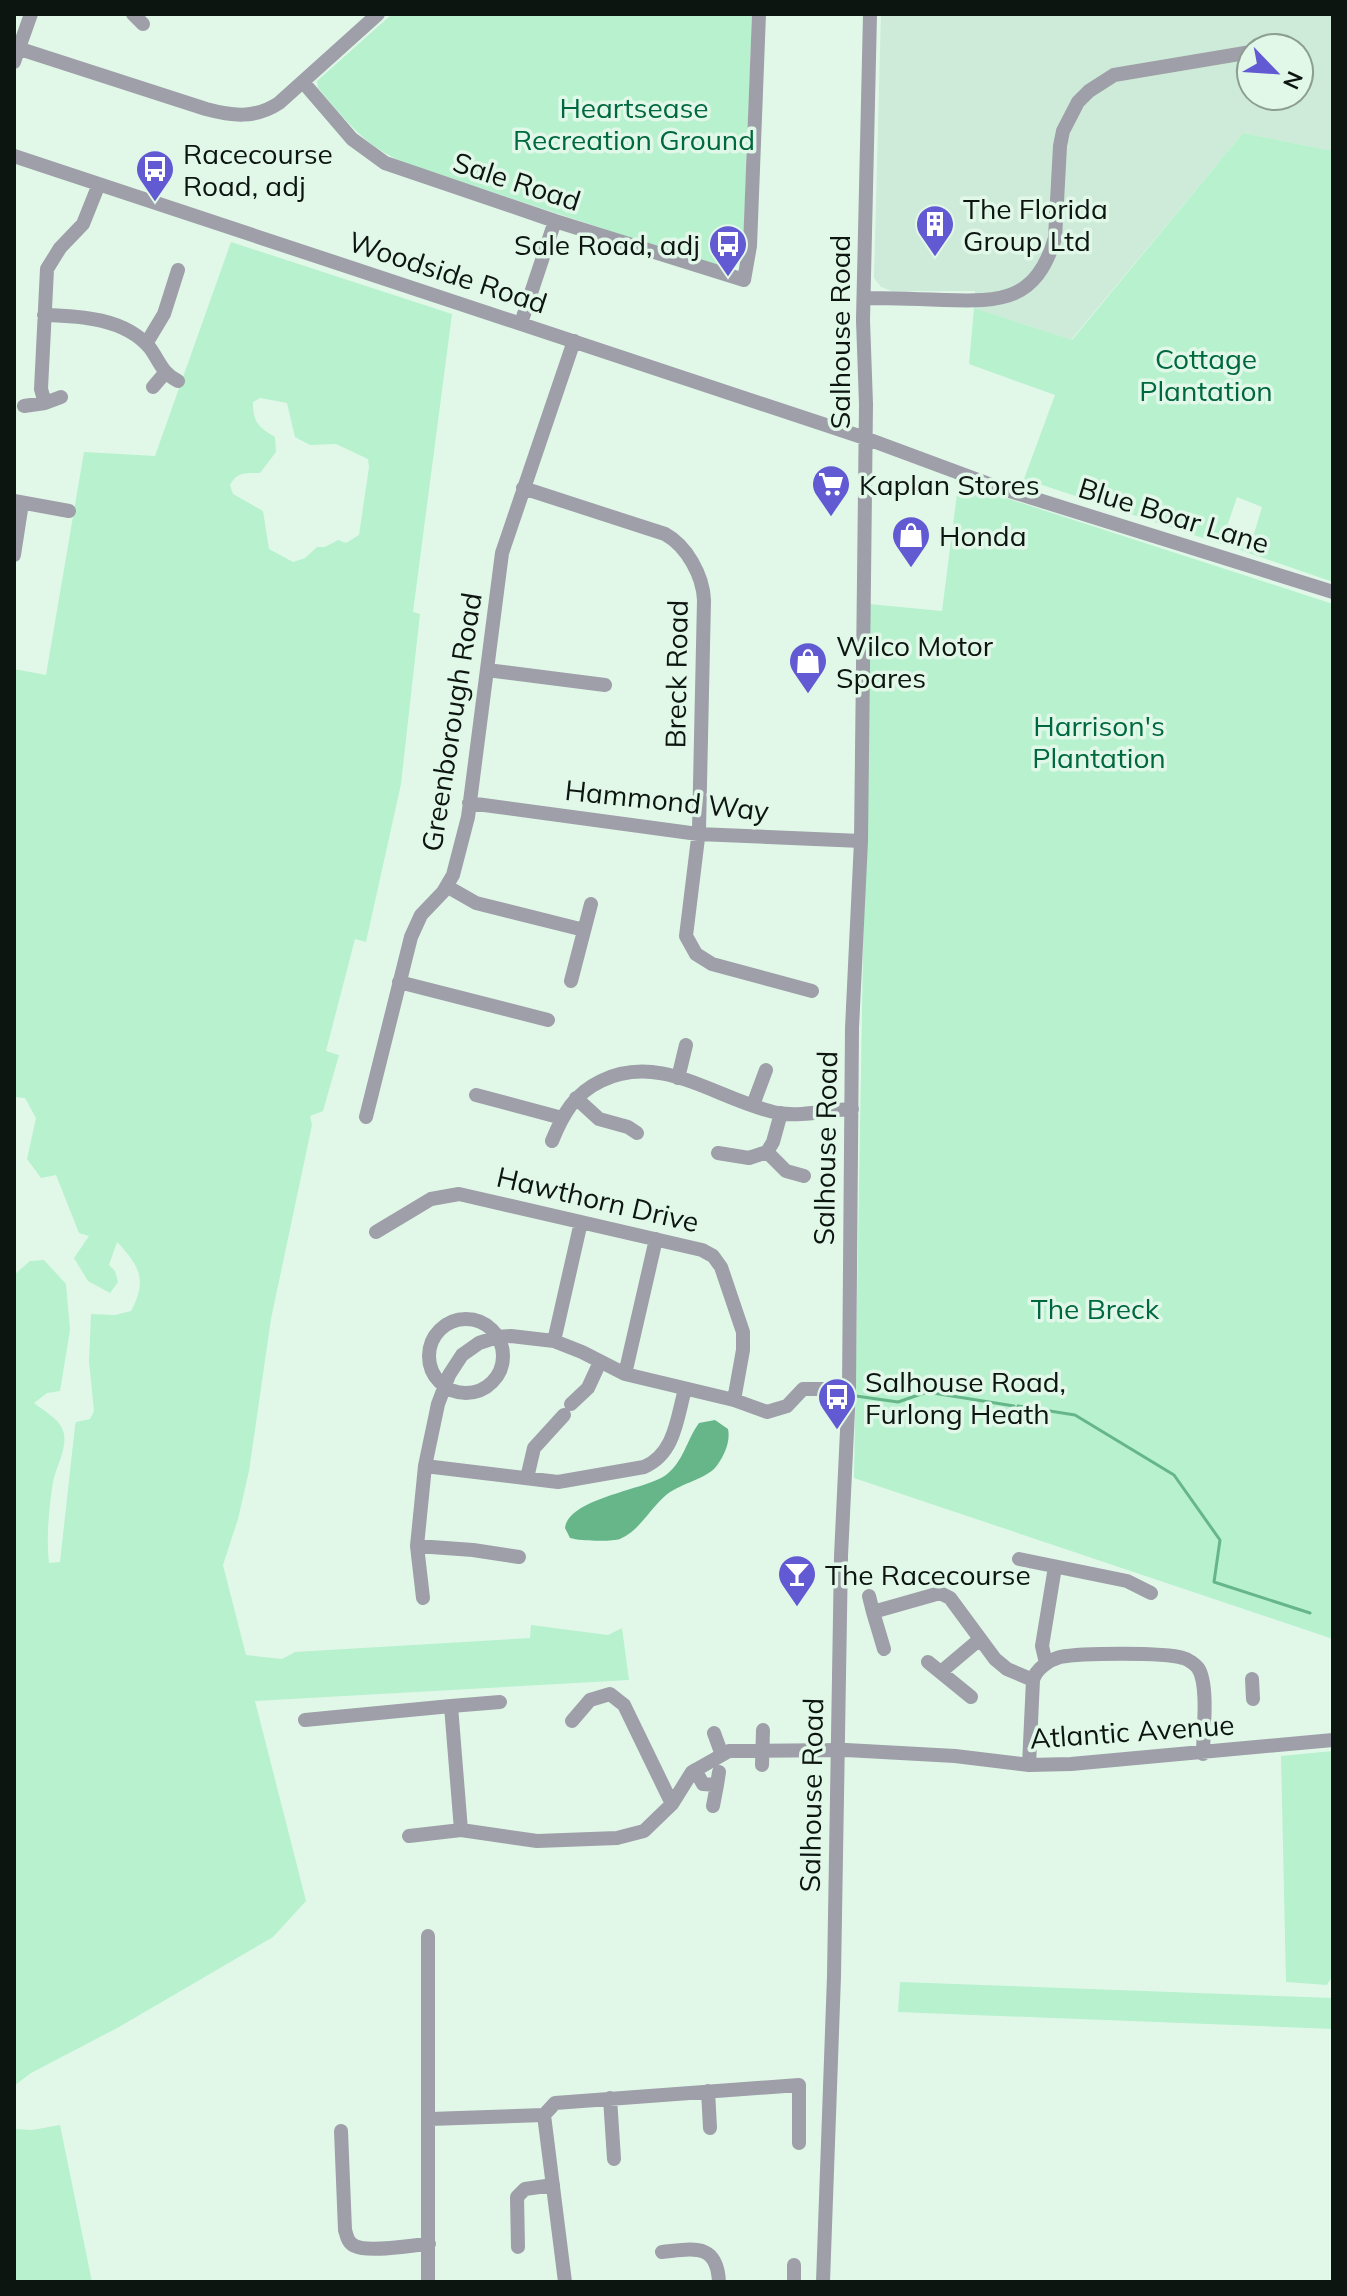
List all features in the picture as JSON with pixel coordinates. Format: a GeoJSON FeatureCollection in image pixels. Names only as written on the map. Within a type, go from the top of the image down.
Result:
{"type":"FeatureCollection","features":[{"type":"Feature","properties":{"kind":"street"},"geometry":{"type":"LineString","coordinates":[[31,14],[16,52],[229,115],[248,115],[273,107],[378,14]]}},
{"type":"Feature","properties":{"kind":"street","name":"Sale Road"},"geometry":{"type":"LineString","coordinates":[[303,82],[356,142],[385,163],[555,221],[747,280],[759,14]]}},
{"type":"Feature","properties":{"kind":"street","name":"Salhouse Road"},"geometry":{"type":"LineString","coordinates":[[823,2282],[834,1976],[840,1583],[849,1389],[852,1028],[861,841],[864,298],[870,14]]}},
{"type":"Feature","properties":{"kind":"street"},"geometry":{"type":"LineString","coordinates":[[864,298],[989,301],[1019,291],[1043,268],[1051,253],[1055,238],[1060,146],[1063,131],[1078,102],[1114,75],[1235,55]]}},
{"type":"Feature","properties":{"kind":"street","name":"Woodside Road"},"geometry":{"type":"LineString","coordinates":[[14,156],[865,438]]}},
{"type":"Feature","properties":{"kind":"street"},"geometry":{"type":"LineString","coordinates":[[45,403],[41,389],[47,269],[51,259],[83,224],[99,184]]}},
{"type":"Feature","properties":{"kind":"street"},"geometry":{"type":"LineString","coordinates":[[521,323],[555,221]]}},
{"type":"Feature","properties":{"kind":"street"},"geometry":{"type":"LineString","coordinates":[[146,344],[164,314],[178,270]]}},
{"type":"Feature","properties":{"kind":"street"},"geometry":{"type":"LineString","coordinates":[[44,315],[109,322],[123,328],[146,344],[171,377],[153,387]]}},
{"type":"Feature","properties":{"kind":"street","name":"Greenborough Road"},"geometry":{"type":"LineString","coordinates":[[373,1109],[399,982],[415,926],[448,887],[453,875],[469,803],[502,553],[574,341]]}},
{"type":"Feature","properties":{"kind":"street"},"geometry":{"type":"LineString","coordinates":[[24,406],[61,397]]}},
{"type":"Feature","properties":{"kind":"street","name":"Blue Boar Lane"},"geometry":{"type":"LineString","coordinates":[[865,438],[997,487],[1333,592]]}},
{"type":"Feature","properties":{"kind":"street","name":"Breck Road"},"geometry":{"type":"LineString","coordinates":[[523,488],[665,534],[683,547],[701,580],[704,615],[698,834],[687,924],[689,944],[696,954],[712,964],[799,980],[812,991]]}},
{"type":"Feature","properties":{"kind":"street"},"geometry":{"type":"LineString","coordinates":[[14,555],[18,502],[69,511]]}},
{"type":"Feature","properties":{"kind":"street"},"geometry":{"type":"LineString","coordinates":[[487,670],[605,685]]}},
{"type":"Feature","properties":{"kind":"street","name":"Hammond Way"},"geometry":{"type":"LineString","coordinates":[[469,803],[698,834],[861,841]]}},
{"type":"Feature","properties":{"kind":"street"},"geometry":{"type":"LineString","coordinates":[[448,887],[476,903],[584,930]]}},
{"type":"Feature","properties":{"kind":"street"},"geometry":{"type":"LineString","coordinates":[[571,981],[591,904]]}},
{"type":"Feature","properties":{"kind":"street"},"geometry":{"type":"LineString","coordinates":[[399,982],[548,1020]]}},
{"type":"Feature","properties":{"kind":"street"},"geometry":{"type":"LineString","coordinates":[[678,1078],[686,1045]]}},
{"type":"Feature","properties":{"kind":"street"},"geometry":{"type":"LineString","coordinates":[[476,1095],[551,1113],[560,1130],[576,1098],[589,1086],[623,1072],[651,1070],[781,1113],[852,1109]]}},
{"type":"Feature","properties":{"kind":"street"},"geometry":{"type":"LineString","coordinates":[[753,1105],[766,1070]]}},
{"type":"Feature","properties":{"kind":"street"},"geometry":{"type":"LineString","coordinates":[[576,1098],[599,1119],[628,1127],[637,1133]]}},
{"type":"Feature","properties":{"kind":"street"},"geometry":{"type":"LineString","coordinates":[[718,1153],[749,1158],[767,1152],[781,1113]]}},
{"type":"Feature","properties":{"kind":"street"},"geometry":{"type":"LineString","coordinates":[[767,1152],[786,1171],[804,1176]]}},
{"type":"Feature","properties":{"kind":"street","name":"Hawthorn Drive"},"geometry":{"type":"LineString","coordinates":[[376,1232],[431,1199],[450,1194],[467,1195],[702,1250],[713,1256],[721,1267],[744,1341],[734,1400]]}},
{"type":"Feature","properties":{"kind":"street"},"geometry":{"type":"LineString","coordinates":[[554,1341],[581,1222]]}},
{"type":"Feature","properties":{"kind":"street"},"geometry":{"type":"LineString","coordinates":[[625,1374],[656,1239]]}},
{"type":"Feature","properties":{"kind":"street"},"geometry":{"type":"LineString","coordinates":[[467,1319],[487,1326],[497,1337],[502,1351],[501,1367],[488,1385],[466,1392],[444,1386],[434,1374],[429,1359],[431,1343],[440,1330],[452,1322],[467,1319]]}},
{"type":"Feature","properties":{"kind":"street"},"geometry":{"type":"LineString","coordinates":[[423,1598],[417,1546],[425,1466],[438,1404],[444,1386],[462,1355],[479,1343],[497,1337],[554,1341],[625,1374],[734,1400],[767,1412],[787,1406],[803,1389],[849,1389]]}},
{"type":"Feature","properties":{"kind":"street"},"geometry":{"type":"LineString","coordinates":[[527,1478],[534,1448],[588,1388],[600,1362]]}},
{"type":"Feature","properties":{"kind":"street"},"geometry":{"type":"LineString","coordinates":[[425,1466],[558,1482],[632,1471],[656,1462],[673,1437],[685,1389]]}},
{"type":"Feature","properties":{"kind":"street"},"geometry":{"type":"LineString","coordinates":[[417,1546],[519,1557]]}},
{"type":"Feature","properties":{"kind":"street"},"geometry":{"type":"LineString","coordinates":[[1019,1559],[1127,1581],[1151,1593]]}},
{"type":"Feature","properties":{"kind":"street"},"geometry":{"type":"LineString","coordinates":[[1046,1663],[1042,1646],[1055,1567]]}},
{"type":"Feature","properties":{"kind":"street"},"geometry":{"type":"LineString","coordinates":[[873,1612],[941,1586],[980,1639],[1007,1669],[1033,1680]]}},
{"type":"Feature","properties":{"kind":"street"},"geometry":{"type":"LineString","coordinates":[[869,1596],[884,1649]]}},
{"type":"Feature","properties":{"kind":"street"},"geometry":{"type":"LineString","coordinates":[[942,1671],[980,1639]]}},
{"type":"Feature","properties":{"kind":"street"},"geometry":{"type":"LineString","coordinates":[[1029,1765],[1035,1673],[1046,1663],[1060,1657],[1117,1654],[1183,1658],[1197,1666],[1203,1678],[1203,1754]]}},
{"type":"Feature","properties":{"kind":"street"},"geometry":{"type":"LineString","coordinates":[[928,1662],[971,1697]]}},
{"type":"Feature","properties":{"kind":"street"},"geometry":{"type":"LineString","coordinates":[[1252,1679],[1253,1699]]}},
{"type":"Feature","properties":{"kind":"street"},"geometry":{"type":"LineString","coordinates":[[572,1721],[590,1700],[610,1694],[624,1705],[672,1804]]}},
{"type":"Feature","properties":{"kind":"street"},"geometry":{"type":"LineString","coordinates":[[305,1720],[500,1702]]}},
{"type":"Feature","properties":{"kind":"street"},"geometry":{"type":"LineString","coordinates":[[451,1706],[461,1830]]}},
{"type":"Feature","properties":{"kind":"street"},"geometry":{"type":"LineString","coordinates":[[763,1730],[763,1758]]}},
{"type":"Feature","properties":{"kind":"street"},"geometry":{"type":"LineString","coordinates":[[409,1836],[461,1830],[537,1841],[617,1838],[644,1831],[672,1804],[695,1770],[722,1755],[714,1733]]}},
{"type":"Feature","properties":{"kind":"street","name":"Atlantic Avenue"},"geometry":{"type":"LineString","coordinates":[[722,1755],[729,1751],[763,1758],[839,1750],[955,1756],[1029,1765],[1118,1762],[1333,1740]]}},
{"type":"Feature","properties":{"kind":"street"},"geometry":{"type":"LineString","coordinates":[[695,1770],[703,1784],[718,1778],[713,1806]]}},
{"type":"Feature","properties":{"kind":"street"},"geometry":{"type":"LineString","coordinates":[[428,1936],[428,2282]]}},
{"type":"Feature","properties":{"kind":"street"},"geometry":{"type":"LineString","coordinates":[[430,2119],[544,2115],[555,2103],[799,2085],[799,2143]]}},
{"type":"Feature","properties":{"kind":"street"},"geometry":{"type":"LineString","coordinates":[[708,2091],[710,2128]]}},
{"type":"Feature","properties":{"kind":"street"},"geometry":{"type":"LineString","coordinates":[[610,2098],[614,2159]]}},
{"type":"Feature","properties":{"kind":"street"},"geometry":{"type":"LineString","coordinates":[[544,2115],[565,2282]]}},
{"type":"Feature","properties":{"kind":"street"},"geometry":{"type":"LineString","coordinates":[[341,2131],[348,2241],[364,2248],[429,2244]]}},
{"type":"Feature","properties":{"kind":"street"},"geometry":{"type":"LineString","coordinates":[[518,2247],[515,2203],[520,2193],[525,2189],[553,2185]]}},
{"type":"Feature","properties":{"kind":"street"},"geometry":{"type":"LineString","coordinates":[[662,2252],[693,2249],[714,2256],[719,2282]]}},
{"type":"Feature","properties":{"kind":"street"},"geometry":{"type":"LineString","coordinates":[[794,2265],[794,2282]]}},
{"type":"Feature","properties":{"kind":"shaded area"},"geometry":{"type":"Polygon","coordinates":[[[881,14],[1333,14],[1333,151],[1243,133],[1071,340],[974,308],[975,291],[892,291],[881,287],[874,278],[881,14]]]}},
{"type":"Feature","properties":{"kind":"shaded area"},"geometry":{"type":"Polygon","coordinates":[[[715,1420],[728,1429],[729,1434],[726,1450],[714,1469],[665,1496],[639,1525],[620,1539],[595,1541],[570,1538],[565,1528],[580,1509],[666,1475],[677,1464],[699,1423],[715,1420]]]}},
{"type":"Feature","properties":{"kind":"green space","name":"Heartsease Recreation Ground"},"geometry":{"type":"Polygon","coordinates":[[[392,14],[752,14],[743,255],[739,264],[730,268],[686,256],[410,165],[381,151],[349,123],[318,88],[317,81],[392,14]]]}},
{"type":"Feature","properties":{"kind":"green space","name":"Cottage Plantation"},"geometry":{"type":"Polygon","coordinates":[[[1243,133],[1333,151],[1333,582],[1234,548],[1237,541],[1251,544],[1262,507],[1237,497],[1221,544],[1024,479],[1055,395],[969,364],[974,308],[1072,340],[1243,133]]]}},
{"type":"Feature","properties":{"kind":"green space"},"geometry":{"type":"Polygon","coordinates":[[[231,242],[452,314],[413,612],[420,614],[401,784],[366,942],[355,939],[326,1051],[339,1055],[323,1111],[310,1116],[312,1125],[271,1319],[249,1471],[223,1565],[246,1655],[282,1659],[295,1652],[530,1638],[531,1625],[608,1635],[622,1628],[629,1680],[255,1701],[306,1901],[273,1937],[119,2027],[31,2073],[14,2086],[14,1279],[15,1274],[30,1261],[44,1260],[66,1284],[70,1330],[60,1391],[47,1393],[34,1403],[57,1421],[64,1434],[50,1502],[49,1563],[60,1562],[76,1422],[90,1419],[94,1411],[89,1361],[91,1314],[115,1315],[131,1311],[140,1282],[136,1266],[117,1242],[109,1265],[115,1271],[118,1282],[110,1293],[88,1281],[74,1258],[89,1236],[79,1233],[56,1175],[41,1178],[27,1159],[36,1118],[25,1098],[14,1097],[14,669],[46,675],[84,452],[155,456],[231,242]],[[260,398],[253,402],[258,423],[275,437],[276,452],[260,473],[238,475],[230,485],[233,494],[263,511],[269,549],[293,562],[305,558],[317,547],[325,547],[338,540],[346,543],[359,535],[369,467],[368,459],[336,444],[310,445],[295,437],[287,403],[260,398]]]}},
{"type":"Feature","properties":{"kind":"green space","name":"The Breck"},"geometry":{"type":"Polygon","coordinates":[[[958,486],[969,486],[1333,604],[1333,1639],[854,1478],[869,604],[942,611],[958,486]]]}},
{"type":"Feature","properties":{"kind":"green space"},"geometry":{"type":"Polygon","coordinates":[[[1333,1751],[1333,1975],[1327,1985],[1286,1982],[1281,1756],[1333,1751]]]}},
{"type":"Feature","properties":{"kind":"green space"},"geometry":{"type":"Polygon","coordinates":[[[900,1982],[1333,1998],[1333,2029],[898,2012],[900,1982]]]}},
{"type":"Feature","properties":{"kind":"green space"},"geometry":{"type":"Polygon","coordinates":[[[60,2125],[92,2282],[14,2282],[14,2129],[32,2130],[60,2125]]]}},
{"type":"Feature","properties":{"kind":"waterway"},"geometry":{"type":"LineString","coordinates":[[856,1396],[898,1402],[927,1392],[1014,1406]]}},
{"type":"Feature","properties":{"kind":"waterway"},"geometry":{"type":"LineString","coordinates":[[1018,1406],[1075,1415],[1174,1475],[1220,1540],[1214,1582],[1310,1613]]}},
{"type":"Feature","properties":{"kind":"place","name":"Racecourse Road, adj"},"geometry":{"type":"Point","coordinates":[155,203]}},
{"type":"Feature","properties":{"kind":"place","name":"The Florida Group Ltd"},"geometry":{"type":"Point","coordinates":[935,258]}},
{"type":"Feature","properties":{"kind":"place","name":"Sale Road, adj"},"geometry":{"type":"Point","coordinates":[728,278]}},
{"type":"Feature","properties":{"kind":"place","name":"Kaplan Stores"},"geometry":{"type":"Point","coordinates":[831,518]}},
{"type":"Feature","properties":{"kind":"place","name":"Honda"},"geometry":{"type":"Point","coordinates":[911,569]}},
{"type":"Feature","properties":{"kind":"place","name":"Wilco Motor Spares"},"geometry":{"type":"Point","coordinates":[808,695]}},
{"type":"Feature","properties":{"kind":"place","name":"Salhouse Road, Furlong Heath"},"geometry":{"type":"Point","coordinates":[837,1431]}},
{"type":"Feature","properties":{"kind":"place","name":"The Racecourse"},"geometry":{"type":"Point","coordinates":[797,1608]}},
{"type":"Feature","properties":{"kind":"park label","name":"Harrison's Plantation"},"geometry":{"type":"Point","coordinates":[1099,741]}}]}
